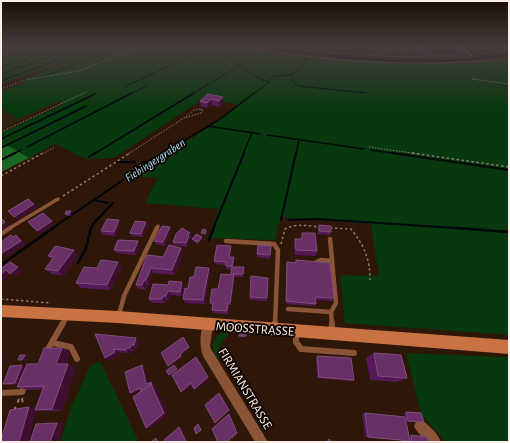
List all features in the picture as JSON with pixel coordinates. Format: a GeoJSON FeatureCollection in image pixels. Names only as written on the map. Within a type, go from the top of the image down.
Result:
{"type":"FeatureCollection","features":[{"type":"Feature","properties":{"kind":"street","name":"MOOSSTRASSE"},"geometry":{"type":"LineString","coordinates":[[1,311],[118,317],[509,348]]}},
{"type":"Feature","properties":{"kind":"street","name":"FIRMIANSTRASSE"},"geometry":{"type":"LineString","coordinates":[[208,325],[206,346],[207,352],[262,442]]}},
{"type":"Feature","properties":{"kind":"street"},"geometry":{"type":"LineString","coordinates":[[420,426],[436,442]]}},
{"type":"Feature","properties":{"kind":"lane"},"geometry":{"type":"LineString","coordinates":[[1,234],[58,199]]}},
{"type":"Feature","properties":{"kind":"lane"},"geometry":{"type":"LineString","coordinates":[[118,317],[124,296],[158,226]]}},
{"type":"Feature","properties":{"kind":"lane"},"geometry":{"type":"LineString","coordinates":[[330,239],[336,303],[331,312],[332,334]]}},
{"type":"Feature","properties":{"kind":"lane"},"geometry":{"type":"LineString","coordinates":[[226,241],[274,244],[278,250],[274,329]]}},
{"type":"Feature","properties":{"kind":"lane"},"geometry":{"type":"LineString","coordinates":[[315,263],[320,260],[332,261]]}},
{"type":"Feature","properties":{"kind":"lane"},"geometry":{"type":"LineString","coordinates":[[288,309],[331,312]]}},
{"type":"Feature","properties":{"kind":"lane"},"geometry":{"type":"LineString","coordinates":[[42,358],[53,343],[68,315]]}},
{"type":"Feature","properties":{"kind":"lane"},"geometry":{"type":"LineString","coordinates":[[296,331],[296,342],[301,349],[354,353]]}},
{"type":"Feature","properties":{"kind":"lane"},"geometry":{"type":"LineString","coordinates":[[53,343],[71,347],[77,359]]}},
{"type":"Feature","properties":{"kind":"lane"},"geometry":{"type":"LineString","coordinates":[[1,393],[22,392],[27,380]]}},
{"type":"Feature","properties":{"kind":"path"},"geometry":{"type":"LineString","coordinates":[[1,89],[25,80],[80,71],[88,68]]}},
{"type":"Feature","properties":{"kind":"path"},"geometry":{"type":"LineString","coordinates":[[472,79],[509,84]]}},
{"type":"Feature","properties":{"kind":"path"},"geometry":{"type":"LineString","coordinates":[[1,132],[86,92]]}},
{"type":"Feature","properties":{"kind":"path"},"geometry":{"type":"LineString","coordinates":[[58,199],[195,109],[203,110],[201,113],[183,118]]}},
{"type":"Feature","properties":{"kind":"path"},"geometry":{"type":"LineString","coordinates":[[369,147],[509,167]]}},
{"type":"Feature","properties":{"kind":"path"},"geometry":{"type":"LineString","coordinates":[[1,176],[55,148]]}},
{"type":"Feature","properties":{"kind":"path"},"geometry":{"type":"LineString","coordinates":[[22,392],[23,405]]}},
{"type":"Feature","properties":{"kind":"path"},"geometry":{"type":"LineString","coordinates":[[11,418],[22,392]]}},
{"type":"Feature","properties":{"kind":"shaded area"},"geometry":{"type":"Polygon","coordinates":[[[28,81],[63,100],[1,130],[1,91],[28,81]]]}},
{"type":"Feature","properties":{"kind":"green space"},"geometry":{"type":"Polygon","coordinates":[[[1,68],[47,68],[1,84],[1,68]]]}},
{"type":"Feature","properties":{"kind":"green space"},"geometry":{"type":"Polygon","coordinates":[[[53,68],[509,68],[509,335],[345,323],[340,275],[379,276],[371,224],[281,217],[275,240],[209,238],[218,209],[145,203],[158,178],[135,176],[140,172],[156,167],[158,165],[154,161],[208,128],[238,105],[206,97],[114,158],[85,159],[56,144],[29,158],[7,145],[1,149],[1,133],[63,104],[60,100],[18,119],[1,108],[1,92],[26,82],[25,79],[53,68]]]}},
{"type":"Feature","properties":{"kind":"green space"},"geometry":{"type":"Polygon","coordinates":[[[7,145],[29,158],[1,172],[1,149],[7,145]]]}},
{"type":"Feature","properties":{"kind":"green space"},"geometry":{"type":"Polygon","coordinates":[[[230,331],[220,346],[217,360],[213,350],[214,341],[220,334],[230,331]]]}},
{"type":"Feature","properties":{"kind":"green space"},"geometry":{"type":"Polygon","coordinates":[[[406,353],[509,357],[509,442],[446,442],[421,414],[406,353]]]}},
{"type":"Feature","properties":{"kind":"green space"},"geometry":{"type":"Polygon","coordinates":[[[100,361],[139,442],[60,442],[71,408],[90,366],[100,361]]]}},
{"type":"Feature","properties":{"kind":"building"},"geometry":{"type":"Polygon","coordinates":[[[208,94],[223,97],[219,101],[211,99],[207,103],[200,101],[208,94]]]}},
{"type":"Feature","properties":{"kind":"building"},"geometry":{"type":"Polygon","coordinates":[[[28,199],[34,204],[14,217],[8,211],[28,199]]]}},
{"type":"Feature","properties":{"kind":"building"},"geometry":{"type":"Polygon","coordinates":[[[66,211],[71,211],[69,214],[65,214],[66,211]]]}},
{"type":"Feature","properties":{"kind":"building"},"geometry":{"type":"Polygon","coordinates":[[[43,213],[52,221],[37,231],[28,222],[43,213]]]}},
{"type":"Feature","properties":{"kind":"building"},"geometry":{"type":"Polygon","coordinates":[[[1,218],[5,222],[1,225],[1,218]]]}},
{"type":"Feature","properties":{"kind":"building"},"geometry":{"type":"Polygon","coordinates":[[[107,219],[119,220],[114,232],[101,231],[107,219]]]}},
{"type":"Feature","properties":{"kind":"building"},"geometry":{"type":"Polygon","coordinates":[[[135,221],[146,222],[141,234],[130,233],[135,221]]]}},
{"type":"Feature","properties":{"kind":"building"},"geometry":{"type":"Polygon","coordinates":[[[319,225],[331,226],[331,232],[319,231],[319,225]]]}},
{"type":"Feature","properties":{"kind":"building"},"geometry":{"type":"Polygon","coordinates":[[[162,226],[170,227],[163,242],[154,241],[162,226]]]}},
{"type":"Feature","properties":{"kind":"building"},"geometry":{"type":"Polygon","coordinates":[[[182,228],[190,233],[187,235],[189,236],[186,243],[173,242],[176,234],[182,228]]]}},
{"type":"Feature","properties":{"kind":"building"},"geometry":{"type":"Polygon","coordinates":[[[203,229],[206,230],[205,234],[201,233],[203,229]]]}},
{"type":"Feature","properties":{"kind":"building"},"geometry":{"type":"Polygon","coordinates":[[[302,233],[315,233],[317,251],[296,250],[295,239],[302,239],[302,233]]]}},
{"type":"Feature","properties":{"kind":"building"},"geometry":{"type":"Polygon","coordinates":[[[196,234],[202,237],[198,242],[192,239],[196,234]]]}},
{"type":"Feature","properties":{"kind":"building"},"geometry":{"type":"Polygon","coordinates":[[[11,235],[13,237],[16,235],[21,241],[2,253],[1,242],[11,235]]]}},
{"type":"Feature","properties":{"kind":"building"},"geometry":{"type":"Polygon","coordinates":[[[118,240],[138,241],[134,251],[114,250],[118,240]]]}},
{"type":"Feature","properties":{"kind":"building"},"geometry":{"type":"Polygon","coordinates":[[[169,245],[181,248],[172,270],[151,268],[142,285],[136,285],[147,255],[163,257],[169,245]]]}},
{"type":"Feature","properties":{"kind":"building"},"geometry":{"type":"Polygon","coordinates":[[[217,245],[231,246],[229,257],[234,257],[232,266],[226,266],[226,262],[214,261],[217,245]]]}},
{"type":"Feature","properties":{"kind":"building"},"geometry":{"type":"Polygon","coordinates":[[[258,245],[271,246],[270,255],[257,254],[258,245]]]}},
{"type":"Feature","properties":{"kind":"building"},"geometry":{"type":"Polygon","coordinates":[[[55,246],[74,250],[58,271],[45,269],[54,257],[48,256],[55,246]]]}},
{"type":"Feature","properties":{"kind":"building"},"geometry":{"type":"Polygon","coordinates":[[[101,260],[118,262],[107,285],[76,283],[84,267],[97,268],[101,260]]]}},
{"type":"Feature","properties":{"kind":"building"},"geometry":{"type":"Polygon","coordinates":[[[296,260],[330,263],[334,298],[315,297],[316,304],[286,301],[287,262],[296,263],[296,260]]]}},
{"type":"Feature","properties":{"kind":"building"},"geometry":{"type":"Polygon","coordinates":[[[10,262],[18,267],[10,274],[6,270],[1,274],[1,268],[10,262]]]}},
{"type":"Feature","properties":{"kind":"building"},"geometry":{"type":"Polygon","coordinates":[[[196,267],[209,268],[203,300],[183,299],[185,288],[188,289],[190,277],[194,277],[196,267]]]}},
{"type":"Feature","properties":{"kind":"building"},"geometry":{"type":"Polygon","coordinates":[[[232,267],[244,267],[243,274],[231,274],[232,267]]]}},
{"type":"Feature","properties":{"kind":"building"},"geometry":{"type":"Polygon","coordinates":[[[221,274],[234,275],[230,303],[228,303],[227,311],[212,310],[213,303],[210,303],[212,289],[218,289],[221,274]]]}},
{"type":"Feature","properties":{"kind":"building"},"geometry":{"type":"Polygon","coordinates":[[[251,276],[268,278],[267,298],[250,297],[251,276]]]}},
{"type":"Feature","properties":{"kind":"building"},"geometry":{"type":"Polygon","coordinates":[[[169,281],[182,282],[180,292],[168,291],[166,296],[163,296],[162,299],[149,299],[153,284],[168,285],[169,281]]]}},
{"type":"Feature","properties":{"kind":"building"},"geometry":{"type":"Polygon","coordinates":[[[95,334],[136,338],[134,345],[131,345],[130,348],[127,348],[126,350],[113,349],[115,352],[105,358],[95,334]]]}},
{"type":"Feature","properties":{"kind":"building"},"geometry":{"type":"Polygon","coordinates":[[[239,334],[246,334],[246,336],[239,336],[239,334]]]}},
{"type":"Feature","properties":{"kind":"building"},"geometry":{"type":"Polygon","coordinates":[[[183,337],[189,347],[180,354],[181,356],[168,366],[161,353],[183,337]]]}},
{"type":"Feature","properties":{"kind":"building"},"geometry":{"type":"Polygon","coordinates":[[[44,348],[62,348],[56,364],[68,364],[52,409],[35,410],[44,386],[17,387],[27,364],[38,364],[44,348]]]}},
{"type":"Feature","properties":{"kind":"building"},"geometry":{"type":"Polygon","coordinates":[[[374,353],[401,355],[407,378],[378,376],[374,353]]]}},
{"type":"Feature","properties":{"kind":"building"},"geometry":{"type":"Polygon","coordinates":[[[20,355],[25,355],[22,360],[18,360],[20,355]]]}},
{"type":"Feature","properties":{"kind":"building"},"geometry":{"type":"Polygon","coordinates":[[[317,356],[351,358],[354,380],[319,377],[317,356]]]}},
{"type":"Feature","properties":{"kind":"building"},"geometry":{"type":"Polygon","coordinates":[[[196,357],[208,377],[194,389],[191,383],[181,392],[172,375],[196,357]]]}},
{"type":"Feature","properties":{"kind":"building"},"geometry":{"type":"Polygon","coordinates":[[[22,365],[15,383],[3,384],[10,366],[22,365]]]}},
{"type":"Feature","properties":{"kind":"building"},"geometry":{"type":"Polygon","coordinates":[[[142,365],[146,384],[151,382],[152,385],[151,384],[141,391],[140,388],[130,393],[125,372],[142,365]]]}},
{"type":"Feature","properties":{"kind":"building"},"geometry":{"type":"Polygon","coordinates":[[[174,365],[177,369],[169,375],[166,371],[174,365]]]}},
{"type":"Feature","properties":{"kind":"building"},"geometry":{"type":"Polygon","coordinates":[[[151,384],[164,413],[146,428],[133,397],[151,384]]]}},
{"type":"Feature","properties":{"kind":"building"},"geometry":{"type":"Polygon","coordinates":[[[219,393],[229,410],[215,423],[205,405],[219,393]]]}},
{"type":"Feature","properties":{"kind":"building"},"geometry":{"type":"Polygon","coordinates":[[[29,407],[19,442],[1,442],[10,410],[29,407]]]}},
{"type":"Feature","properties":{"kind":"building"},"geometry":{"type":"Polygon","coordinates":[[[406,412],[421,413],[424,422],[408,421],[406,412]]]}},
{"type":"Feature","properties":{"kind":"building"},"geometry":{"type":"Polygon","coordinates":[[[365,413],[405,417],[410,441],[368,437],[365,413]]]}},
{"type":"Feature","properties":{"kind":"building"},"geometry":{"type":"Polygon","coordinates":[[[229,414],[237,433],[227,442],[218,442],[212,429],[229,414]]]}},
{"type":"Feature","properties":{"kind":"building"},"geometry":{"type":"Polygon","coordinates":[[[57,423],[50,442],[30,442],[36,424],[57,423]]]}},
{"type":"Feature","properties":{"kind":"building"},"geometry":{"type":"Polygon","coordinates":[[[198,424],[201,430],[196,434],[194,428],[198,424]]]}},
{"type":"Feature","properties":{"kind":"building"},"geometry":{"type":"Polygon","coordinates":[[[179,427],[186,442],[165,442],[164,440],[179,427]]]}},
{"type":"Feature","properties":{"kind":"building"},"geometry":{"type":"Polygon","coordinates":[[[411,435],[427,437],[429,442],[412,442],[411,435]]]}},
{"type":"Feature","properties":{"kind":"building"},"geometry":{"type":"Polygon","coordinates":[[[156,438],[158,442],[151,442],[156,438]]]}},
{"type":"Feature","properties":{"kind":"waterway"},"geometry":{"type":"LineString","coordinates":[[1,74],[19,68]]}},
{"type":"Feature","properties":{"kind":"waterway"},"geometry":{"type":"LineString","coordinates":[[1,81],[37,68]]}},
{"type":"Feature","properties":{"kind":"waterway"},"geometry":{"type":"LineString","coordinates":[[42,77],[66,68]]}},
{"type":"Feature","properties":{"kind":"waterway"},"geometry":{"type":"LineString","coordinates":[[126,86],[165,68]]}},
{"type":"Feature","properties":{"kind":"waterway"},"geometry":{"type":"LineString","coordinates":[[192,94],[236,68]]}},
{"type":"Feature","properties":{"kind":"waterway"},"geometry":{"type":"LineString","coordinates":[[243,68],[260,79],[269,82]]}},
{"type":"Feature","properties":{"kind":"waterway","name":"Fiebingergraben"},"geometry":{"type":"LineString","coordinates":[[292,74],[300,68]]}},
{"type":"Feature","properties":{"kind":"waterway","name":"Fiebingergraben"},"geometry":{"type":"LineString","coordinates":[[269,82],[274,76],[285,76],[292,74]]}},
{"type":"Feature","properties":{"kind":"waterway"},"geometry":{"type":"LineString","coordinates":[[292,74],[293,82],[299,86],[366,93]]}},
{"type":"Feature","properties":{"kind":"waterway"},"geometry":{"type":"LineString","coordinates":[[1,89],[26,79]]}},
{"type":"Feature","properties":{"kind":"waterway","name":"Fiebingergraben"},"geometry":{"type":"LineString","coordinates":[[253,94],[269,82]]}},
{"type":"Feature","properties":{"kind":"waterway"},"geometry":{"type":"LineString","coordinates":[[131,94],[147,86]]}},
{"type":"Feature","properties":{"kind":"waterway"},"geometry":{"type":"LineString","coordinates":[[94,154],[194,93]]}},
{"type":"Feature","properties":{"kind":"waterway","name":"Fiebingergraben"},"geometry":{"type":"LineString","coordinates":[[209,126],[254,93]]}},
{"type":"Feature","properties":{"kind":"waterway"},"geometry":{"type":"LineString","coordinates":[[1,139],[95,94]]}},
{"type":"Feature","properties":{"kind":"waterway"},"geometry":{"type":"LineString","coordinates":[[27,147],[131,94]]}},
{"type":"Feature","properties":{"kind":"waterway"},"geometry":{"type":"LineString","coordinates":[[1,148],[86,106]]}},
{"type":"Feature","properties":{"kind":"waterway","name":"Fiebingergraben"},"geometry":{"type":"LineString","coordinates":[[161,154],[209,126]]}},
{"type":"Feature","properties":{"kind":"waterway"},"geometry":{"type":"LineString","coordinates":[[209,126],[260,134]]}},
{"type":"Feature","properties":{"kind":"waterway"},"geometry":{"type":"LineString","coordinates":[[243,154],[252,133]]}},
{"type":"Feature","properties":{"kind":"waterway"},"geometry":{"type":"LineString","coordinates":[[267,135],[364,149]]}},
{"type":"Feature","properties":{"kind":"waterway"},"geometry":{"type":"LineString","coordinates":[[296,154],[299,140]]}},
{"type":"Feature","properties":{"kind":"waterway"},"geometry":{"type":"LineString","coordinates":[[1,160],[21,150]]}},
{"type":"Feature","properties":{"kind":"waterway"},"geometry":{"type":"LineString","coordinates":[[370,150],[397,154]]}},
{"type":"Feature","properties":{"kind":"waterway"},"geometry":{"type":"LineString","coordinates":[[89,157],[95,153]]}},
{"type":"Feature","properties":{"kind":"waterway","name":"Fiebingergraben"},"geometry":{"type":"LineString","coordinates":[[51,229],[163,153]]}},
{"type":"Feature","properties":{"kind":"waterway"},"geometry":{"type":"LineString","coordinates":[[213,229],[244,153]]}},
{"type":"Feature","properties":{"kind":"waterway"},"geometry":{"type":"LineString","coordinates":[[281,220],[296,153]]}},
{"type":"Feature","properties":{"kind":"waterway"},"geometry":{"type":"LineString","coordinates":[[392,153],[397,154]]}},
{"type":"Feature","properties":{"kind":"waterway"},"geometry":{"type":"LineString","coordinates":[[397,154],[509,170]]}},
{"type":"Feature","properties":{"kind":"waterway"},"geometry":{"type":"LineString","coordinates":[[117,162],[135,162]]}},
{"type":"Feature","properties":{"kind":"waterway","name":"Fiebingergraben"},"geometry":{"type":"LineString","coordinates":[[142,162],[149,162]]}},
{"type":"Feature","properties":{"kind":"waterway"},"geometry":{"type":"LineString","coordinates":[[94,200],[108,203]]}},
{"type":"Feature","properties":{"kind":"waterway"},"geometry":{"type":"LineString","coordinates":[[91,229],[93,224],[113,203]]}},
{"type":"Feature","properties":{"kind":"waterway"},"geometry":{"type":"LineString","coordinates":[[289,220],[318,219],[464,229]]}},
{"type":"Feature","properties":{"kind":"waterway","name":"Fiebingergraben"},"geometry":{"type":"LineString","coordinates":[[1,265],[53,228]]}},
{"type":"Feature","properties":{"kind":"waterway"},"geometry":{"type":"LineString","coordinates":[[78,263],[86,248],[91,228]]}},
{"type":"Feature","properties":{"kind":"waterway"},"geometry":{"type":"LineString","coordinates":[[209,240],[214,228]]}},
{"type":"Feature","properties":{"kind":"waterway"},"geometry":{"type":"LineString","coordinates":[[457,228],[464,229]]}},
{"type":"Feature","properties":{"kind":"waterway"},"geometry":{"type":"LineString","coordinates":[[464,229],[471,229]]}},
{"type":"Feature","properties":{"kind":"waterway"},"geometry":{"type":"LineString","coordinates":[[464,229],[509,232]]}}]}
